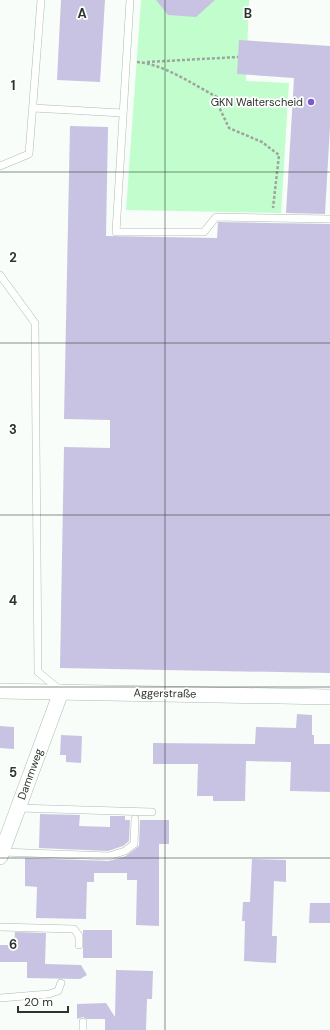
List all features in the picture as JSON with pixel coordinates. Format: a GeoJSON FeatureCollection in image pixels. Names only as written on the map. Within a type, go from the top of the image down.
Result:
{"type":"FeatureCollection","features":[{"type":"Feature","properties":{"kind":"street","name":"Aggerstraße"},"geometry":{"type":"LineString","coordinates":[[0,691],[330,697]]}},
{"type":"Feature","properties":{"kind":"street","name":"Dammweg"},"geometry":{"type":"LineString","coordinates":[[1,854],[61,692]]}},
{"type":"Feature","properties":{"kind":"lane"},"geometry":{"type":"LineString","coordinates":[[0,166],[29,154],[41,0]]}},
{"type":"Feature","properties":{"kind":"lane"},"geometry":{"type":"LineString","coordinates":[[130,0],[116,232],[204,232],[216,217],[330,219]]}},
{"type":"Feature","properties":{"kind":"lane"},"geometry":{"type":"LineString","coordinates":[[33,108],[122,113]]}},
{"type":"Feature","properties":{"kind":"lane"},"geometry":{"type":"LineString","coordinates":[[0,275],[35,323],[38,672],[61,692]]}},
{"type":"Feature","properties":{"kind":"lane"},"geometry":{"type":"LineString","coordinates":[[18,808],[152,812]]}},
{"type":"Feature","properties":{"kind":"lane"},"geometry":{"type":"LineString","coordinates":[[1,854],[109,856],[125,851],[134,844],[135,819]]}},
{"type":"Feature","properties":{"kind":"lane"},"geometry":{"type":"LineString","coordinates":[[0,927],[74,929],[79,936],[79,945]]}},
{"type":"Feature","properties":{"kind":"lane"},"geometry":{"type":"LineString","coordinates":[[0,998],[49,994],[58,991],[61,983]]}},
{"type":"Feature","properties":{"kind":"path"},"geometry":{"type":"LineString","coordinates":[[126,62],[145,63],[238,57]]}},
{"type":"Feature","properties":{"kind":"path"},"geometry":{"type":"LineString","coordinates":[[145,63],[178,76],[217,97],[218,105],[229,128],[262,142],[279,155],[272,218]]}},
{"type":"Feature","properties":{"kind":"green space"},"geometry":{"type":"Polygon","coordinates":[[[141,0],[249,0],[246,81],[289,83],[281,213],[126,210],[141,0]]]}},
{"type":"Feature","properties":{"kind":"building"},"geometry":{"type":"Polygon","coordinates":[[[61,0],[105,0],[100,82],[57,80],[61,0]]]}},
{"type":"Feature","properties":{"kind":"building"},"geometry":{"type":"Polygon","coordinates":[[[156,0],[215,0],[196,17],[168,15],[156,0]]]}},
{"type":"Feature","properties":{"kind":"building","name":"GKN Walterscheid"},"geometry":{"type":"Polygon","coordinates":[[[239,40],[330,46],[330,126],[325,214],[286,213],[294,78],[237,74],[239,40]]]}},
{"type":"Feature","properties":{"kind":"building"},"geometry":{"type":"Polygon","coordinates":[[[70,126],[108,127],[106,236],[217,238],[218,222],[330,224],[330,673],[60,668],[64,447],[110,448],[110,420],[64,419],[70,126]]]}},
{"type":"Feature","properties":{"kind":"building"},"geometry":{"type":"Polygon","coordinates":[[[297,714],[312,715],[312,735],[314,735],[314,744],[330,744],[330,792],[290,791],[291,762],[246,761],[245,801],[213,801],[213,796],[197,796],[198,764],[153,764],[153,743],[255,744],[256,727],[296,728],[297,714]]]}},
{"type":"Feature","properties":{"kind":"building"},"geometry":{"type":"Polygon","coordinates":[[[0,726],[14,727],[14,749],[0,748],[0,726]]]}},
{"type":"Feature","properties":{"kind":"building"},"geometry":{"type":"Polygon","coordinates":[[[61,735],[82,736],[81,763],[66,762],[66,755],[60,755],[61,735]]]}},
{"type":"Feature","properties":{"kind":"building"},"geometry":{"type":"Polygon","coordinates":[[[40,814],[80,815],[79,826],[110,827],[110,816],[125,816],[125,820],[130,820],[129,841],[123,846],[108,851],[39,848],[40,814]]]}},
{"type":"Feature","properties":{"kind":"building"},"geometry":{"type":"Polygon","coordinates":[[[140,820],[169,820],[169,844],[159,844],[159,926],[136,925],[137,880],[127,880],[127,873],[94,873],[94,882],[87,882],[86,919],[36,918],[37,887],[25,886],[25,858],[109,861],[126,856],[139,846],[140,820]]]}},
{"type":"Feature","properties":{"kind":"building"},"geometry":{"type":"Polygon","coordinates":[[[252,859],[286,860],[286,882],[274,881],[272,936],[277,936],[276,963],[244,961],[245,921],[242,921],[243,902],[250,902],[252,859]]]}},
{"type":"Feature","properties":{"kind":"building"},"geometry":{"type":"Polygon","coordinates":[[[310,903],[330,903],[330,923],[309,923],[310,903]]]}},
{"type":"Feature","properties":{"kind":"building"},"geometry":{"type":"Polygon","coordinates":[[[83,930],[112,930],[112,958],[83,958],[83,930]]]}},
{"type":"Feature","properties":{"kind":"building"},"geometry":{"type":"Polygon","coordinates":[[[15,932],[46,933],[45,964],[81,965],[87,975],[80,979],[27,978],[27,962],[0,962],[0,945],[14,945],[15,932]]]}},
{"type":"Feature","properties":{"kind":"building"},"geometry":{"type":"Polygon","coordinates":[[[116,970],[153,971],[152,999],[147,999],[146,1030],[105,1030],[105,1019],[87,1019],[83,1017],[77,1019],[77,1004],[106,1003],[115,1017],[116,970]]]}},
{"type":"Feature","properties":{"kind":"place","name":"GKN Walterscheid"},"geometry":{"type":"Point","coordinates":[311,102]}}]}
